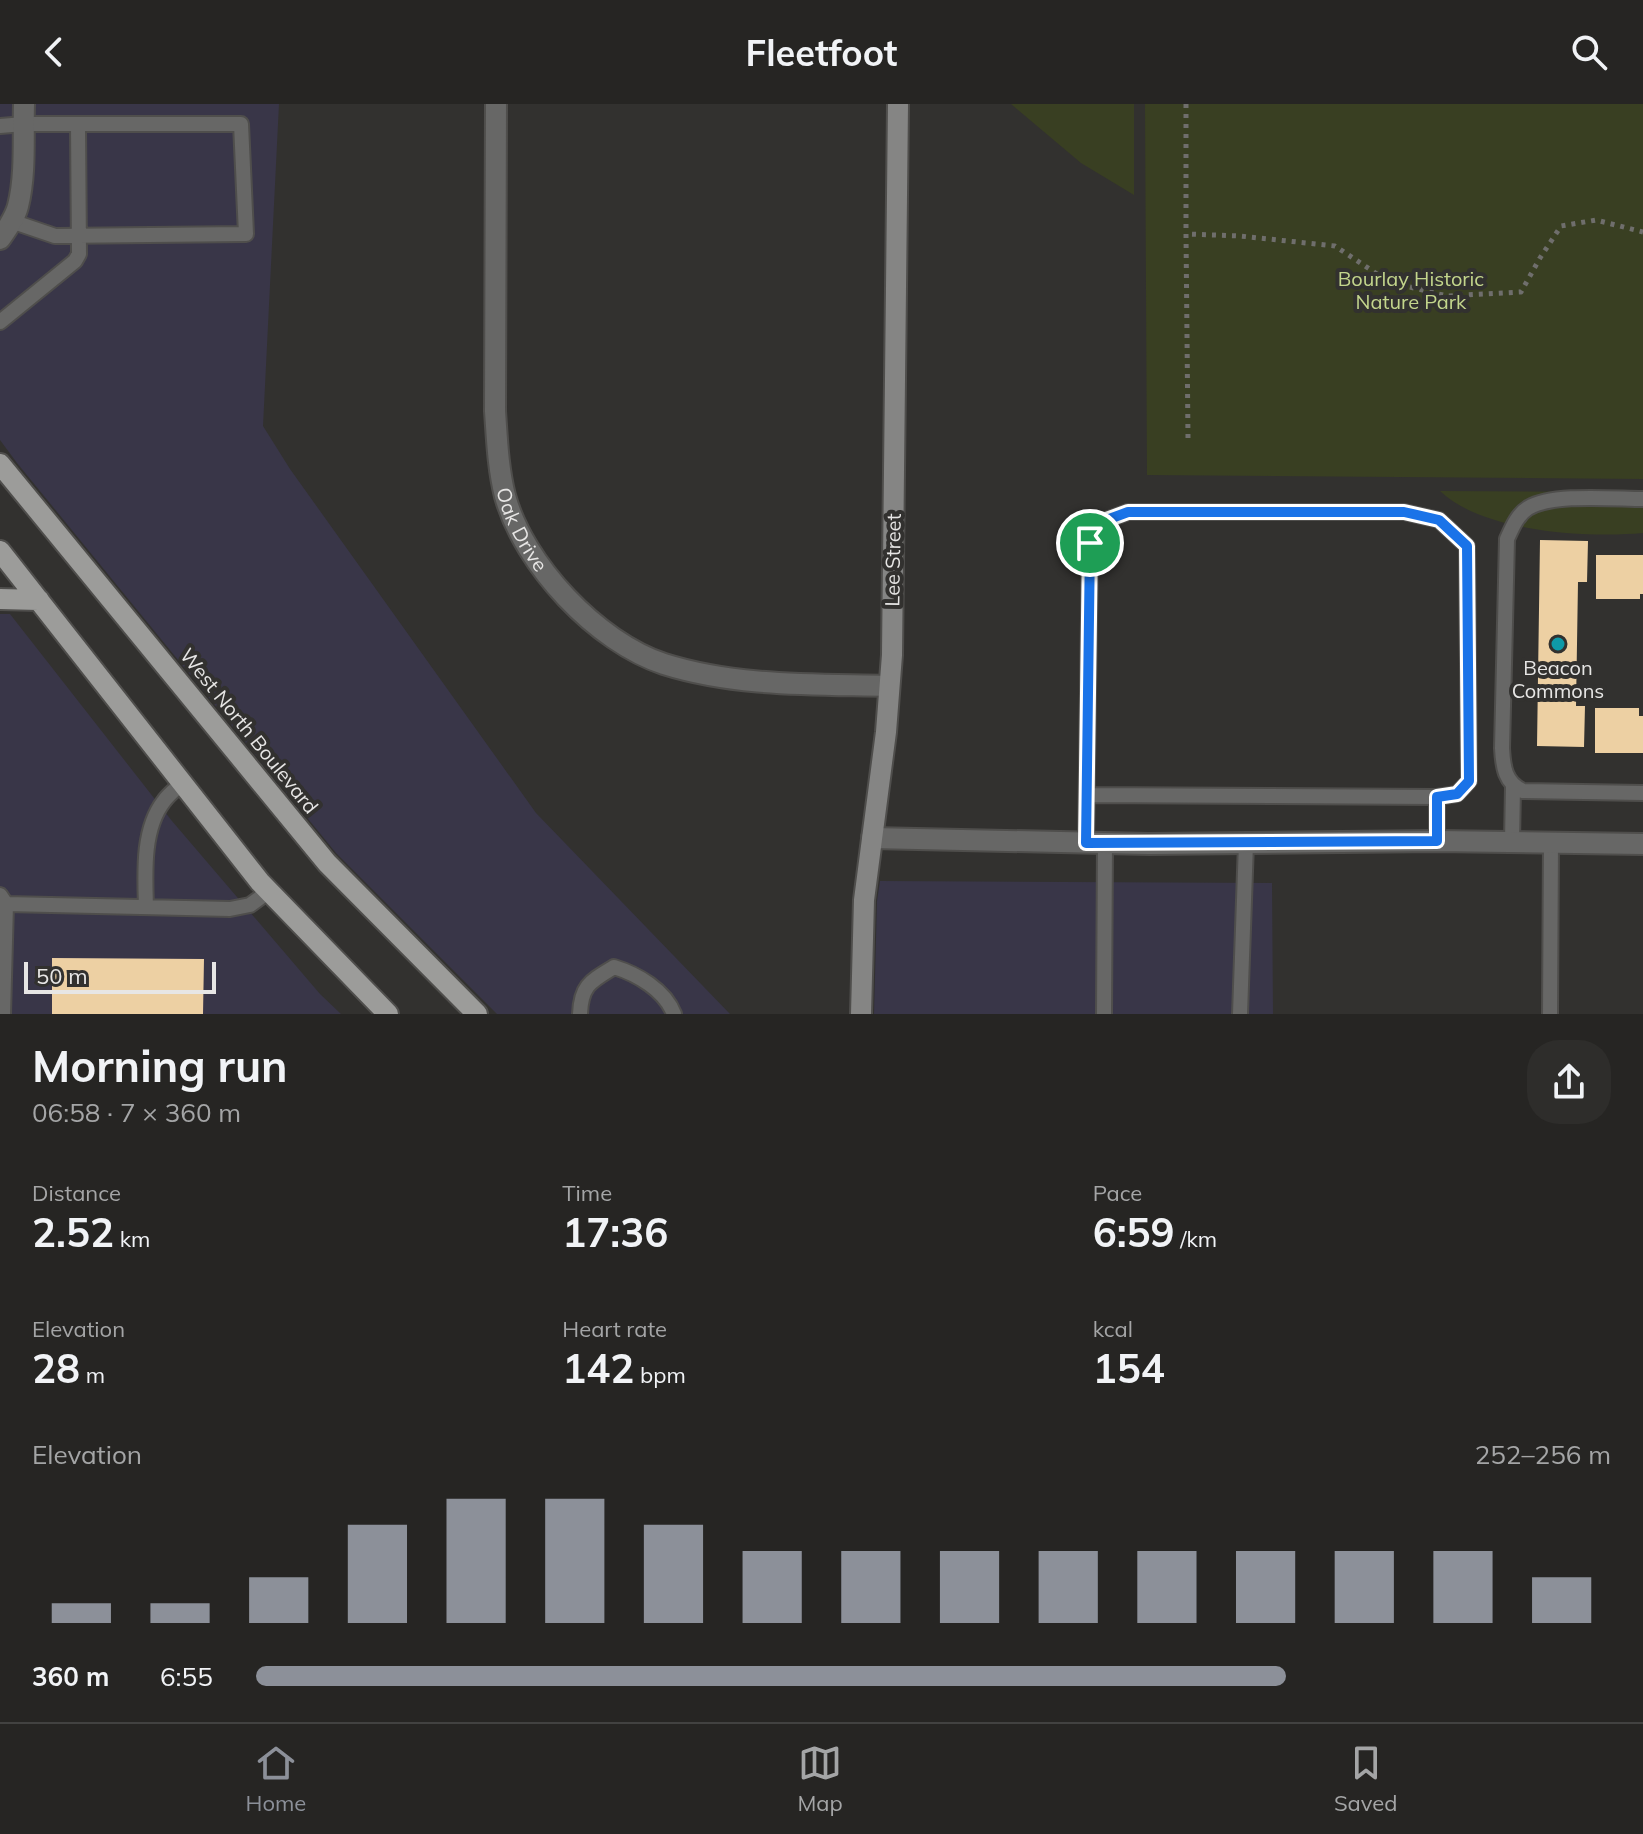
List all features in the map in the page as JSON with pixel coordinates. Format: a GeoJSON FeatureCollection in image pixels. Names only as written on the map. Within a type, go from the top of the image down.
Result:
{"type":"FeatureCollection","features":[{"type":"Feature","properties":{"kind":"main road","name":"West North Boulevard"},"geometry":{"type":"LineString","coordinates":[[2,472],[327,863],[477,1014]]}},
{"type":"Feature","properties":{"kind":"main road"},"geometry":{"type":"LineString","coordinates":[[0,551],[269,891],[388,1014]]}},
{"type":"Feature","properties":{"kind":"main road"},"geometry":{"type":"LineString","coordinates":[[0,599],[39,600]]}},
{"type":"Feature","properties":{"kind":"street","name":"Oak Drive"},"geometry":{"type":"LineString","coordinates":[[496,104],[495,411],[498,457],[506,497],[517,526],[540,564],[568,600],[602,630],[630,649],[665,664],[717,676],[764,682],[889,686]]}},
{"type":"Feature","properties":{"kind":"street","name":"Lee Street"},"geometry":{"type":"LineString","coordinates":[[861,1014],[864,900],[892,655],[898,104]]}},
{"type":"Feature","properties":{"kind":"street"},"geometry":{"type":"LineString","coordinates":[[0,239],[17,208],[21,187],[24,114]]}},
{"type":"Feature","properties":{"kind":"street"},"geometry":{"type":"LineString","coordinates":[[872,838],[1095,843],[1437,841],[1643,844]]}},
{"type":"Feature","properties":{"kind":"lane"},"geometry":{"type":"LineString","coordinates":[[0,126],[24,114],[78,124],[241,124],[246,234],[55,236],[11,221]]}},
{"type":"Feature","properties":{"kind":"lane"},"geometry":{"type":"LineString","coordinates":[[0,322],[75,261],[79,254],[78,124]]}},
{"type":"Feature","properties":{"kind":"lane"},"geometry":{"type":"LineString","coordinates":[[1512,842],[1513,787],[1503,767],[1502,748],[1507,539],[1514,522],[1528,508],[1548,502],[1643,499]]}},
{"type":"Feature","properties":{"kind":"lane"},"geometry":{"type":"LineString","coordinates":[[1087,795],[1437,797],[1457,794],[1469,781],[1467,546],[1439,520],[1404,512],[1128,512],[1101,522],[1090,543],[1087,795],[1095,843],[1104,1014]]}},
{"type":"Feature","properties":{"kind":"lane"},"geometry":{"type":"LineString","coordinates":[[146,907],[144,860],[150,834],[163,802],[182,783]]}},
{"type":"Feature","properties":{"kind":"lane"},"geometry":{"type":"LineString","coordinates":[[1513,787],[1523,791],[1643,793]]}},
{"type":"Feature","properties":{"kind":"lane"},"geometry":{"type":"LineString","coordinates":[[1437,797],[1437,841]]}},
{"type":"Feature","properties":{"kind":"lane"},"geometry":{"type":"LineString","coordinates":[[1550,1014],[1551,842]]}},
{"type":"Feature","properties":{"kind":"lane"},"geometry":{"type":"LineString","coordinates":[[1240,1014],[1246,843]]}},
{"type":"Feature","properties":{"kind":"lane"},"geometry":{"type":"LineString","coordinates":[[3,1014],[3,900],[230,909],[250,905],[269,891]]}},
{"type":"Feature","properties":{"kind":"lane"},"geometry":{"type":"LineString","coordinates":[[580,1014],[580,996],[592,981],[614,967],[635,974],[669,1002],[674,1014]]}},
{"type":"Feature","properties":{"kind":"path"},"geometry":{"type":"LineString","coordinates":[[1186,104],[1188,438]]}},
{"type":"Feature","properties":{"kind":"path"},"geometry":{"type":"LineString","coordinates":[[1186,234],[1335,246],[1389,282],[1447,296],[1521,292],[1561,226],[1596,220],[1643,232]]}},
{"type":"Feature","properties":{"kind":"shaded area"},"geometry":{"type":"Polygon","coordinates":[[[0,104],[279,104],[263,426],[290,469],[536,813],[730,1014],[497,1014],[336,853],[17,463],[0,440],[0,104]]]}},
{"type":"Feature","properties":{"kind":"shaded area"},"geometry":{"type":"Polygon","coordinates":[[[0,614],[10,614],[172,821],[320,994],[341,1014],[0,1014],[0,614]]]}},
{"type":"Feature","properties":{"kind":"shaded area"},"geometry":{"type":"Polygon","coordinates":[[[880,881],[1272,883],[1273,1014],[874,1014],[880,881]]]}},
{"type":"Feature","properties":{"kind":"green space"},"geometry":{"type":"Polygon","coordinates":[[[1011,104],[1134,104],[1134,195],[1081,163],[1011,104]]]}},
{"type":"Feature","properties":{"kind":"green space","name":"Bourlay Historic Nature Park"},"geometry":{"type":"Polygon","coordinates":[[[1145,104],[1643,104],[1643,479],[1147,475],[1145,104]]]}},
{"type":"Feature","properties":{"kind":"green space"},"geometry":{"type":"Polygon","coordinates":[[[1440,491],[1643,492],[1643,533],[1565,533],[1508,524],[1458,505],[1440,491]]]}},
{"type":"Feature","properties":{"kind":"building","name":"Beacon Commons"},"geometry":{"type":"Polygon","coordinates":[[[1540,540],[1588,541],[1587,582],[1578,582],[1576,706],[1585,706],[1584,747],[1537,746],[1540,540]]]}},
{"type":"Feature","properties":{"kind":"building","name":"Beacon Commons"},"geometry":{"type":"Polygon","coordinates":[[[1596,555],[1643,555],[1643,594],[1640,594],[1640,599],[1596,599],[1596,555]]]}},
{"type":"Feature","properties":{"kind":"building","name":"Beacon Commons"},"geometry":{"type":"Polygon","coordinates":[[[1595,708],[1639,708],[1639,716],[1643,716],[1643,753],[1595,753],[1595,708]]]}},
{"type":"Feature","properties":{"kind":"building"},"geometry":{"type":"Polygon","coordinates":[[[52,958],[204,959],[203,1014],[52,1014],[52,958]]]}},
{"type":"Feature","properties":{"kind":"place","name":"Beacon Commons"},"geometry":{"type":"Point","coordinates":[1558,644]}},
{"type":"Feature","properties":{"kind":"route"},"geometry":{"type":"LineString","coordinates":[[1128,512],[1404,512],[1439,520],[1467,546],[1469,781],[1457,794],[1437,797],[1437,841],[1086,843],[1090,543],[1101,522],[1128,512]]}}]}
